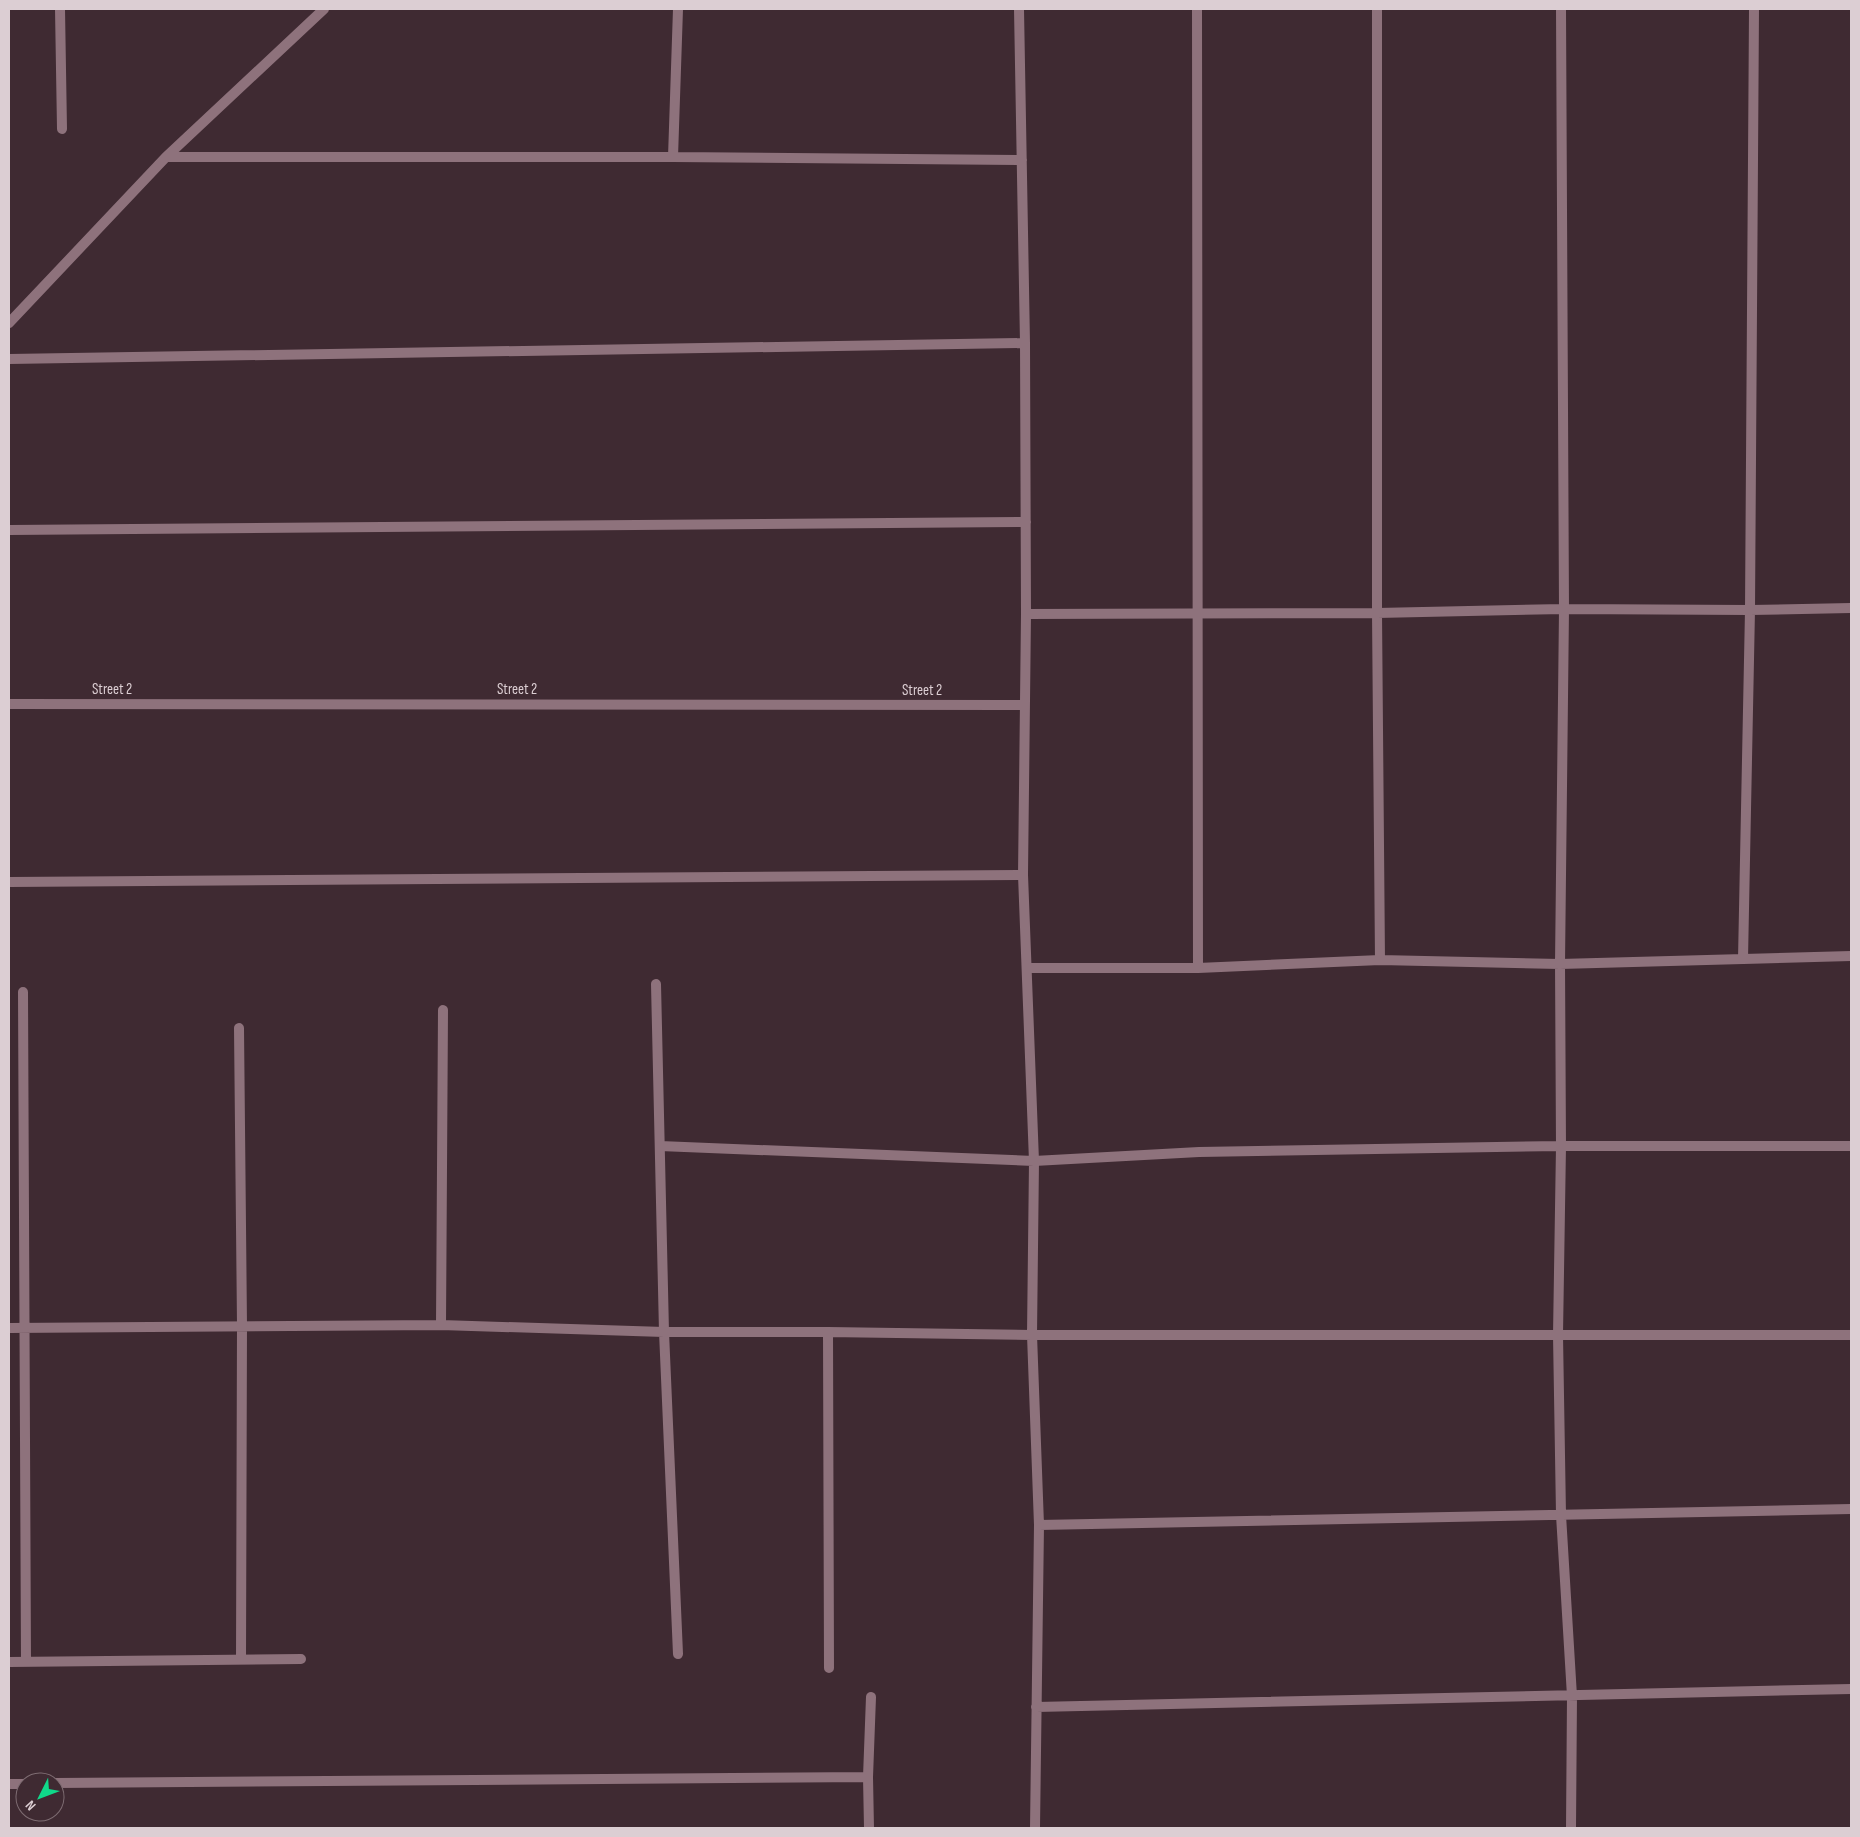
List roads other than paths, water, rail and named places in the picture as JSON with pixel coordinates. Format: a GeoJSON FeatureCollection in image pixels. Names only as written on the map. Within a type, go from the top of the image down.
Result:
{"type":"FeatureCollection","features":[{"type":"Feature","properties":{"kind":"street"},"geometry":{"type":"LineString","coordinates":[[60,9],[62,129]]}},
{"type":"Feature","properties":{"kind":"street"},"geometry":{"type":"LineString","coordinates":[[9,323],[166,157],[324,9]]}},
{"type":"Feature","properties":{"kind":"street"},"geometry":{"type":"LineString","coordinates":[[673,156],[678,9]]}},
{"type":"Feature","properties":{"kind":"street"},"geometry":{"type":"LineString","coordinates":[[1019,9],[1026,522],[1023,875],[1034,1161],[1032,1335],[1038,1525],[1034,1828]]}},
{"type":"Feature","properties":{"kind":"street"},"geometry":{"type":"LineString","coordinates":[[1197,9],[1198,968]]}},
{"type":"Feature","properties":{"kind":"street"},"geometry":{"type":"LineString","coordinates":[[1377,9],[1377,613],[1380,960]]}},
{"type":"Feature","properties":{"kind":"street"},"geometry":{"type":"LineString","coordinates":[[1561,9],[1564,609],[1558,1335],[1561,1515],[1572,1696],[1571,1828]]}},
{"type":"Feature","properties":{"kind":"street"},"geometry":{"type":"LineString","coordinates":[[1743,959],[1750,610],[1754,9]]}},
{"type":"Feature","properties":{"kind":"street"},"geometry":{"type":"LineString","coordinates":[[166,157],[673,156],[1022,160]]}},
{"type":"Feature","properties":{"kind":"street"},"geometry":{"type":"LineString","coordinates":[[9,359],[1025,343]]}},
{"type":"Feature","properties":{"kind":"street"},"geometry":{"type":"LineString","coordinates":[[9,530],[1026,522]]}},
{"type":"Feature","properties":{"kind":"street"},"geometry":{"type":"LineString","coordinates":[[1026,614],[1377,613],[1564,609],[1750,610],[1851,608]]}},
{"type":"Feature","properties":{"kind":"street","name":"Street 2"},"geometry":{"type":"LineString","coordinates":[[9,704],[1024,705]]}},
{"type":"Feature","properties":{"kind":"street"},"geometry":{"type":"LineString","coordinates":[[9,882],[1023,875]]}},
{"type":"Feature","properties":{"kind":"street"},"geometry":{"type":"LineString","coordinates":[[1027,968],[1198,968],[1380,960],[1560,964],[1851,956]]}},
{"type":"Feature","properties":{"kind":"street"},"geometry":{"type":"LineString","coordinates":[[656,984],[664,1332],[678,1654]]}},
{"type":"Feature","properties":{"kind":"street"},"geometry":{"type":"LineString","coordinates":[[23,992],[23,1328],[26,1662]]}},
{"type":"Feature","properties":{"kind":"street"},"geometry":{"type":"LineString","coordinates":[[441,1325],[443,1010]]}},
{"type":"Feature","properties":{"kind":"street"},"geometry":{"type":"LineString","coordinates":[[240,1028],[242,1325],[241,1659]]}},
{"type":"Feature","properties":{"kind":"street"},"geometry":{"type":"LineString","coordinates":[[660,1146],[1034,1161],[1199,1152],[1561,1146],[1851,1146]]}},
{"type":"Feature","properties":{"kind":"street"},"geometry":{"type":"LineString","coordinates":[[9,1328],[441,1325],[664,1332],[1032,1335],[1851,1335]]}},
{"type":"Feature","properties":{"kind":"street"},"geometry":{"type":"LineString","coordinates":[[828,1332],[828,1668]]}},
{"type":"Feature","properties":{"kind":"street"},"geometry":{"type":"LineString","coordinates":[[1038,1525],[1851,1509]]}},
{"type":"Feature","properties":{"kind":"street"},"geometry":{"type":"LineString","coordinates":[[9,1662],[301,1659]]}},
{"type":"Feature","properties":{"kind":"street"},"geometry":{"type":"LineString","coordinates":[[1036,1707],[1851,1688]]}},
{"type":"Feature","properties":{"kind":"street"},"geometry":{"type":"LineString","coordinates":[[869,1828],[868,1777],[872,1697]]}},
{"type":"Feature","properties":{"kind":"street"},"geometry":{"type":"LineString","coordinates":[[65,1783],[868,1777]]}}]}
